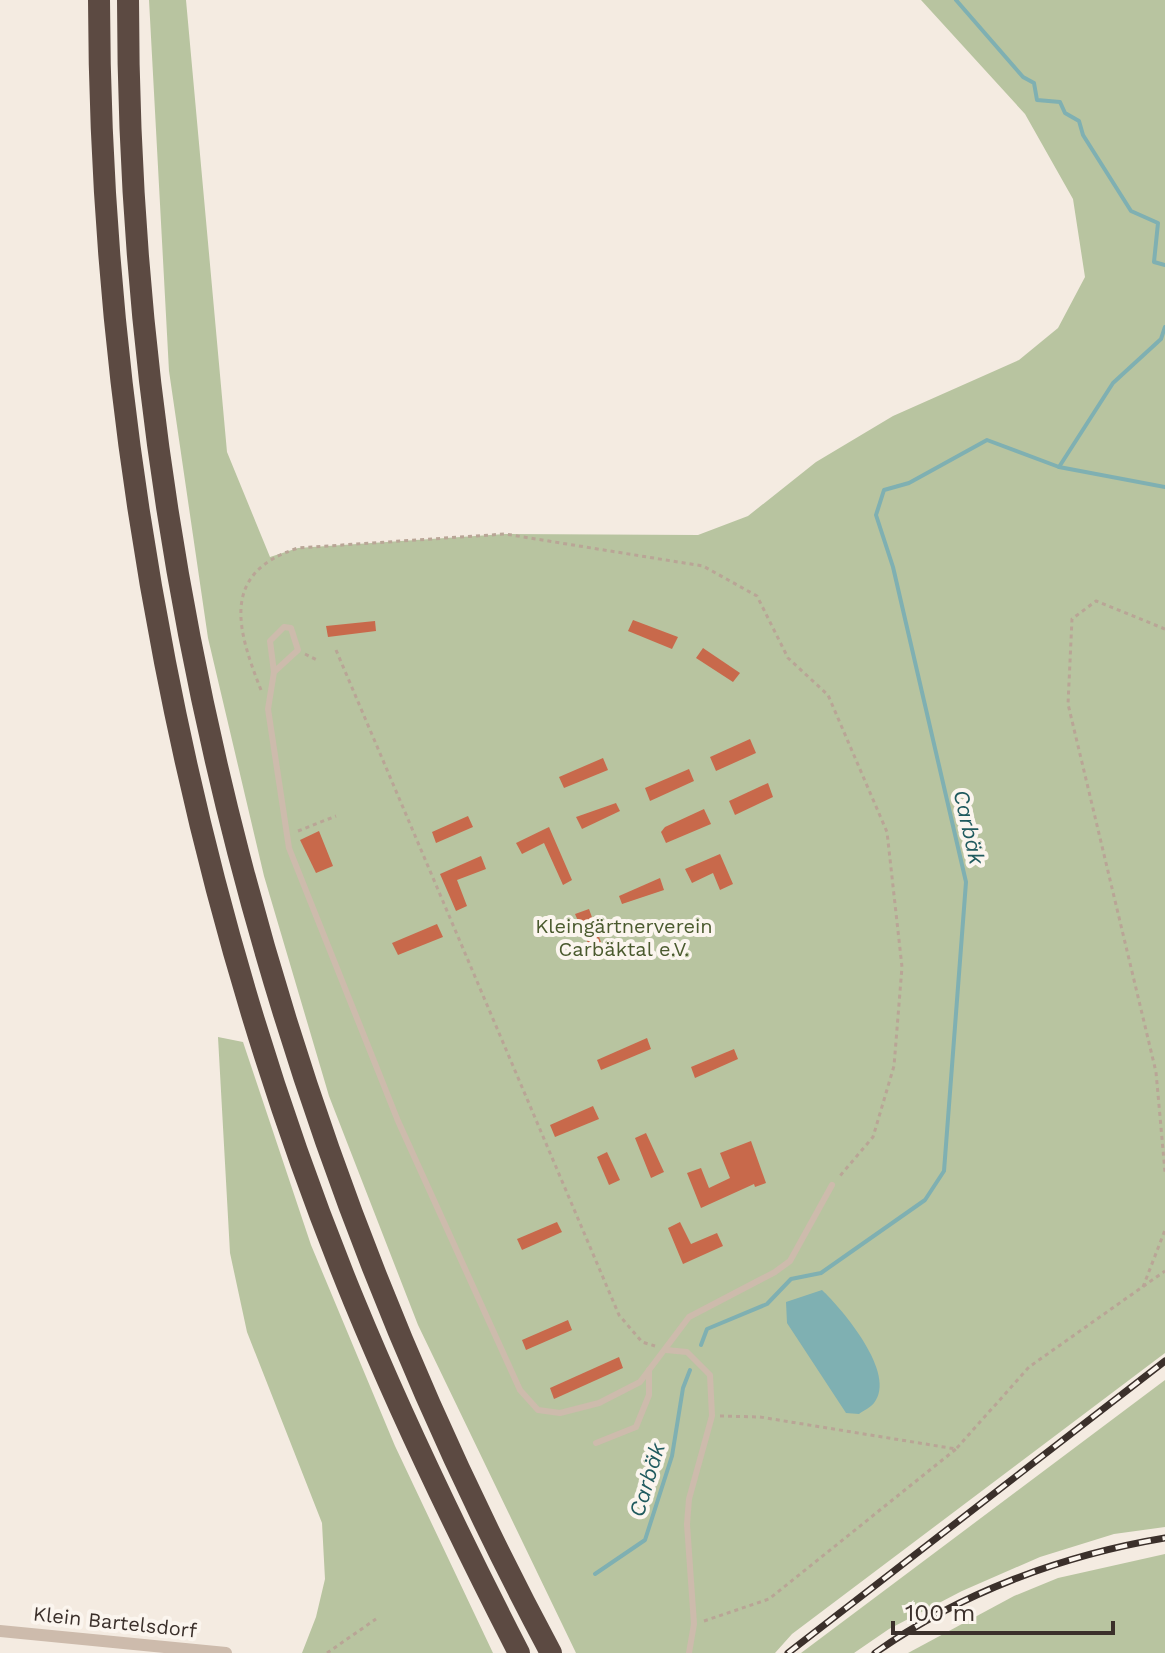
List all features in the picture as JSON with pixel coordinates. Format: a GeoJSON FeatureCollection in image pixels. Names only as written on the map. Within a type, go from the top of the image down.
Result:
{"type":"FeatureCollection","features":[{"type":"Feature","properties":{"kind":"highway"},"geometry":{"type":"LineString","coordinates":[[99,0],[106,198],[127,416],[159,619],[204,836],[268,1058],[353,1298],[401,1410],[519,1653]]}},
{"type":"Feature","properties":{"kind":"highway"},"geometry":{"type":"LineString","coordinates":[[128,0],[134,200],[155,416],[200,684],[240,861],[293,1046],[390,1313],[472,1500],[551,1653]]}},
{"type":"Feature","properties":{"kind":"street","name":"Klein Bartelsdorf"},"geometry":{"type":"LineString","coordinates":[[0,1631],[226,1653]]}},
{"type":"Feature","properties":{"kind":"lane"},"geometry":{"type":"LineString","coordinates":[[274,672],[298,650],[291,628],[284,627],[270,641],[274,672],[268,709],[289,848],[398,1121],[520,1390],[538,1410],[560,1413],[599,1403],[640,1382],[689,1317],[790,1261],[832,1185]]}},
{"type":"Feature","properties":{"kind":"lane"},"geometry":{"type":"LineString","coordinates":[[666,1350],[687,1352],[710,1375],[712,1416],[689,1499],[687,1524],[694,1624],[689,1653]]}},
{"type":"Feature","properties":{"kind":"lane"},"geometry":{"type":"LineString","coordinates":[[596,1443],[636,1427],[649,1395],[649,1370]]}},
{"type":"Feature","properties":{"kind":"path"},"geometry":{"type":"LineString","coordinates":[[268,709],[245,650],[240,604],[248,582],[270,557],[298,548],[505,534],[703,566],[757,596],[788,658],[828,695],[887,832],[902,967],[894,1066],[873,1137],[832,1185]]}},
{"type":"Feature","properties":{"kind":"path"},"geometry":{"type":"LineString","coordinates":[[1165,629],[1096,601],[1072,619],[1068,704],[1156,1072],[1165,1172]]}},
{"type":"Feature","properties":{"kind":"path"},"geometry":{"type":"LineString","coordinates":[[336,650],[619,1315],[642,1342],[666,1350]]}},
{"type":"Feature","properties":{"kind":"path"},"geometry":{"type":"LineString","coordinates":[[287,836],[336,816]]}},
{"type":"Feature","properties":{"kind":"path"},"geometry":{"type":"LineString","coordinates":[[1143,1287],[1165,1230]]}},
{"type":"Feature","properties":{"kind":"path"},"geometry":{"type":"LineString","coordinates":[[694,1624],[769,1599],[956,1449],[1029,1367],[1165,1271]]}},
{"type":"Feature","properties":{"kind":"path"},"geometry":{"type":"LineString","coordinates":[[712,1416],[760,1417],[956,1449]]}},
{"type":"Feature","properties":{"kind":"path"},"geometry":{"type":"LineString","coordinates":[[327,1653],[376,1619]]}},
{"type":"Feature","properties":{"kind":"green space","name":"Kleingärtnerverein Carbäktal e.V."},"geometry":{"type":"Polygon","coordinates":[[[149,0],[186,0],[227,452],[270,557],[298,548],[505,534],[698,535],[748,516],[816,462],[893,416],[1019,360],[1058,328],[1085,277],[1073,199],[1025,114],[921,0],[1165,0],[1165,1353],[792,1634],[775,1653],[576,1653],[418,1325],[329,1096],[264,876],[208,638],[169,371],[149,0]]]}},
{"type":"Feature","properties":{"kind":"green space"},"geometry":{"type":"Polygon","coordinates":[[[218,1037],[243,1042],[311,1245],[395,1446],[493,1653],[302,1653],[316,1617],[325,1579],[322,1523],[247,1332],[230,1253],[218,1037]]]}},
{"type":"Feature","properties":{"kind":"green space"},"geometry":{"type":"Polygon","coordinates":[[[1165,1380],[1165,1527],[1114,1534],[1040,1557],[962,1591],[889,1629],[854,1653],[801,1653],[1165,1380]]]}},
{"type":"Feature","properties":{"kind":"green space"},"geometry":{"type":"Polygon","coordinates":[[[1165,1554],[1165,1653],[908,1653],[1014,1596],[1058,1578],[1165,1554]]]}},
{"type":"Feature","properties":{"kind":"water"},"geometry":{"type":"Polygon","coordinates":[[[822,1290],[854,1326],[879,1376],[879,1391],[874,1403],[859,1414],[846,1413],[787,1323],[786,1302],[822,1290]]]}},
{"type":"Feature","properties":{"kind":"building"},"geometry":{"type":"Polygon","coordinates":[[[633,620],[678,637],[672,649],[628,631],[633,620]]]}},
{"type":"Feature","properties":{"kind":"building"},"geometry":{"type":"Polygon","coordinates":[[[375,621],[376,631],[328,637],[326,626],[375,621]]]}},
{"type":"Feature","properties":{"kind":"building"},"geometry":{"type":"Polygon","coordinates":[[[703,648],[740,673],[733,682],[696,658],[703,648]]]}},
{"type":"Feature","properties":{"kind":"building"},"geometry":{"type":"Polygon","coordinates":[[[750,739],[756,753],[716,771],[710,757],[750,739]]]}},
{"type":"Feature","properties":{"kind":"building"},"geometry":{"type":"Polygon","coordinates":[[[603,758],[608,770],[564,788],[559,777],[603,758]]]}},
{"type":"Feature","properties":{"kind":"building"},"geometry":{"type":"Polygon","coordinates":[[[689,769],[694,781],[650,801],[645,788],[689,769]]]}},
{"type":"Feature","properties":{"kind":"building"},"geometry":{"type":"Polygon","coordinates":[[[768,783],[773,797],[735,815],[729,801],[768,783]]]}},
{"type":"Feature","properties":{"kind":"building"},"geometry":{"type":"Polygon","coordinates":[[[616,803],[620,811],[582,829],[576,817],[616,803]]]}},
{"type":"Feature","properties":{"kind":"building"},"geometry":{"type":"Polygon","coordinates":[[[704,809],[711,824],[666,843],[661,832],[665,827],[704,809]]]}},
{"type":"Feature","properties":{"kind":"building"},"geometry":{"type":"Polygon","coordinates":[[[468,816],[473,827],[436,843],[432,832],[468,816]]]}},
{"type":"Feature","properties":{"kind":"building"},"geometry":{"type":"Polygon","coordinates":[[[549,827],[572,880],[563,885],[544,843],[522,854],[516,843],[549,827]]]}},
{"type":"Feature","properties":{"kind":"building"},"geometry":{"type":"Polygon","coordinates":[[[319,831],[333,866],[316,873],[300,840],[319,831]]]}},
{"type":"Feature","properties":{"kind":"building"},"geometry":{"type":"Polygon","coordinates":[[[720,854],[733,884],[720,890],[713,873],[692,883],[685,869],[720,854]]]}},
{"type":"Feature","properties":{"kind":"building"},"geometry":{"type":"Polygon","coordinates":[[[481,856],[486,869],[457,880],[467,906],[456,911],[440,874],[481,856]]]}},
{"type":"Feature","properties":{"kind":"building"},"geometry":{"type":"Polygon","coordinates":[[[660,878],[664,890],[622,904],[619,896],[660,878]]]}},
{"type":"Feature","properties":{"kind":"building"},"geometry":{"type":"Polygon","coordinates":[[[589,909],[602,945],[591,950],[575,914],[589,909]]]}},
{"type":"Feature","properties":{"kind":"building"},"geometry":{"type":"Polygon","coordinates":[[[437,924],[443,937],[398,955],[392,943],[437,924]]]}},
{"type":"Feature","properties":{"kind":"building"},"geometry":{"type":"Polygon","coordinates":[[[647,1038],[651,1049],[601,1070],[597,1060],[647,1038]]]}},
{"type":"Feature","properties":{"kind":"building"},"geometry":{"type":"Polygon","coordinates":[[[734,1049],[738,1059],[695,1078],[691,1067],[734,1049]]]}},
{"type":"Feature","properties":{"kind":"building"},"geometry":{"type":"Polygon","coordinates":[[[593,1106],[599,1119],[555,1137],[550,1125],[593,1106]]]}},
{"type":"Feature","properties":{"kind":"building"},"geometry":{"type":"Polygon","coordinates":[[[646,1133],[664,1172],[651,1178],[635,1138],[646,1133]]]}},
{"type":"Feature","properties":{"kind":"building"},"geometry":{"type":"Polygon","coordinates":[[[751,1141],[766,1183],[755,1187],[754,1184],[701,1208],[687,1173],[701,1168],[709,1188],[730,1178],[720,1153],[751,1141]]]}},
{"type":"Feature","properties":{"kind":"building"},"geometry":{"type":"Polygon","coordinates":[[[607,1152],[620,1180],[609,1185],[597,1157],[607,1152]]]}},
{"type":"Feature","properties":{"kind":"building"},"geometry":{"type":"Polygon","coordinates":[[[557,1222],[562,1232],[522,1250],[517,1239],[557,1222]]]}},
{"type":"Feature","properties":{"kind":"building"},"geometry":{"type":"Polygon","coordinates":[[[680,1222],[691,1244],[717,1233],[723,1246],[683,1264],[668,1228],[680,1222]]]}},
{"type":"Feature","properties":{"kind":"building"},"geometry":{"type":"Polygon","coordinates":[[[568,1320],[572,1330],[526,1350],[522,1340],[568,1320]]]}},
{"type":"Feature","properties":{"kind":"building"},"geometry":{"type":"Polygon","coordinates":[[[619,1357],[623,1368],[554,1399],[550,1388],[619,1357]]]}},
{"type":"Feature","properties":{"kind":"waterway"},"geometry":{"type":"LineString","coordinates":[[956,0],[1023,77],[1034,83],[1037,100],[1060,102],[1065,113],[1079,121],[1083,135],[1131,211],[1158,223],[1154,262],[1165,265]]}},
{"type":"Feature","properties":{"kind":"waterway"},"geometry":{"type":"LineString","coordinates":[[1059,467],[1113,383],[1161,339],[1165,327]]}},
{"type":"Feature","properties":{"kind":"waterway","name":"Carbäk"},"geometry":{"type":"LineString","coordinates":[[701,1345],[707,1329],[767,1304],[791,1279],[821,1273],[925,1200],[944,1171],[966,882],[893,567],[876,515],[884,490],[909,483],[987,440],[1059,467],[1165,487]]}},
{"type":"Feature","properties":{"kind":"waterway","name":"Carbäk"},"geometry":{"type":"LineString","coordinates":[[595,1574],[645,1540],[672,1456],[683,1388],[690,1370]]}},
{"type":"Feature","properties":{"kind":"railway"},"geometry":{"type":"LineString","coordinates":[[788,1653],[1165,1361]]}},
{"type":"Feature","properties":{"kind":"railway"},"geometry":{"type":"LineString","coordinates":[[875,1653],[942,1612],[1014,1579],[1089,1555],[1165,1538]]}}]}
